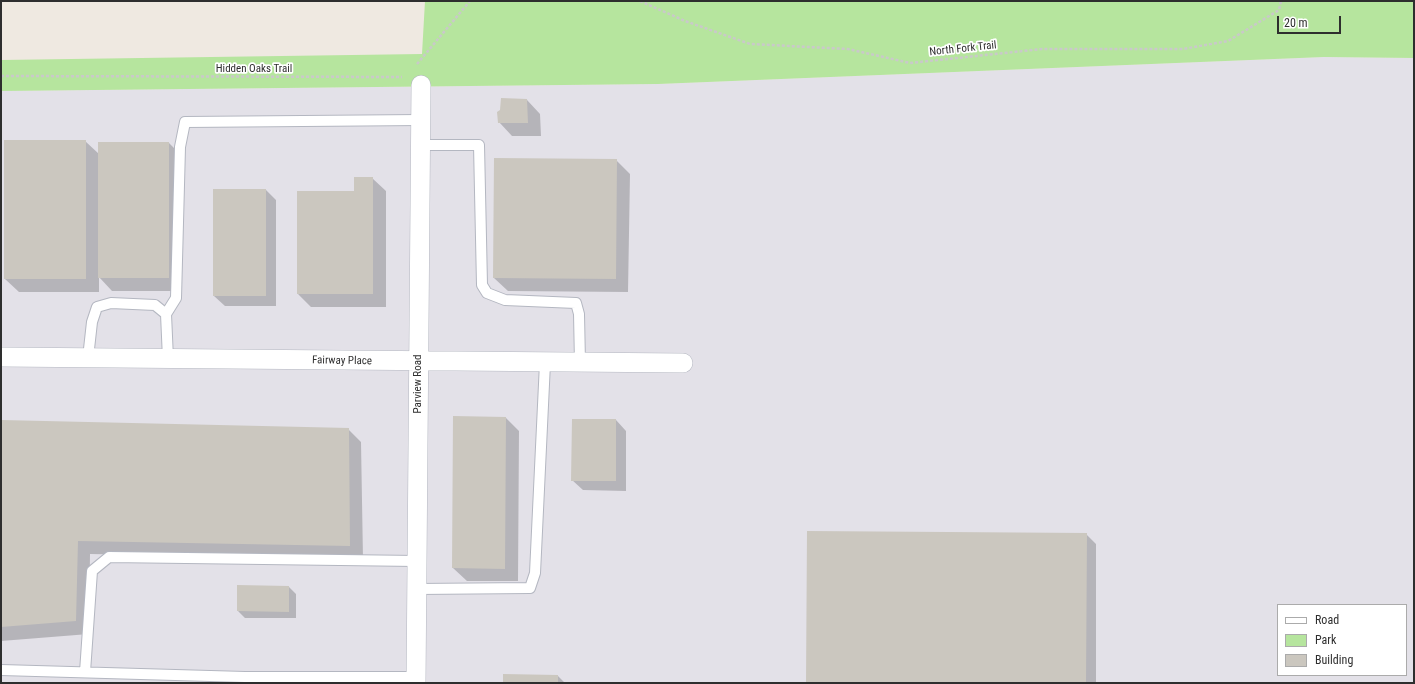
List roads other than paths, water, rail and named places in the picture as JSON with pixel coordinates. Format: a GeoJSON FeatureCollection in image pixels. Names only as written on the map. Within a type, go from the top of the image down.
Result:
{"type":"FeatureCollection","features":[{"type":"Feature","properties":{"kind":"street","name":"Parview Road"},"geometry":{"type":"LineString","coordinates":[[414,81],[421,120],[416,680]]}},
{"type":"Feature","properties":{"kind":"street","name":"Fairway Place"},"geometry":{"type":"LineString","coordinates":[[1,357],[683,364]]}},
{"type":"Feature","properties":{"kind":"lane"},"geometry":{"type":"LineString","coordinates":[[168,359],[166,314],[176,298],[180,147],[185,122],[421,120]]}},
{"type":"Feature","properties":{"kind":"lane"},"geometry":{"type":"LineString","coordinates":[[421,145],[479,146],[482,285],[487,293],[505,300],[576,303],[579,314],[580,363]]}},
{"type":"Feature","properties":{"kind":"lane"},"geometry":{"type":"LineString","coordinates":[[88,358],[92,322],[97,307],[111,303],[155,305],[166,314]]}},
{"type":"Feature","properties":{"kind":"lane"},"geometry":{"type":"LineString","coordinates":[[416,589],[530,588],[535,573],[544,363]]}},
{"type":"Feature","properties":{"kind":"lane"},"geometry":{"type":"LineString","coordinates":[[85,672],[92,571],[109,557],[417,562]]}},
{"type":"Feature","properties":{"kind":"lane"},"geometry":{"type":"LineString","coordinates":[[1,670],[246,678],[416,680]]}}]}
